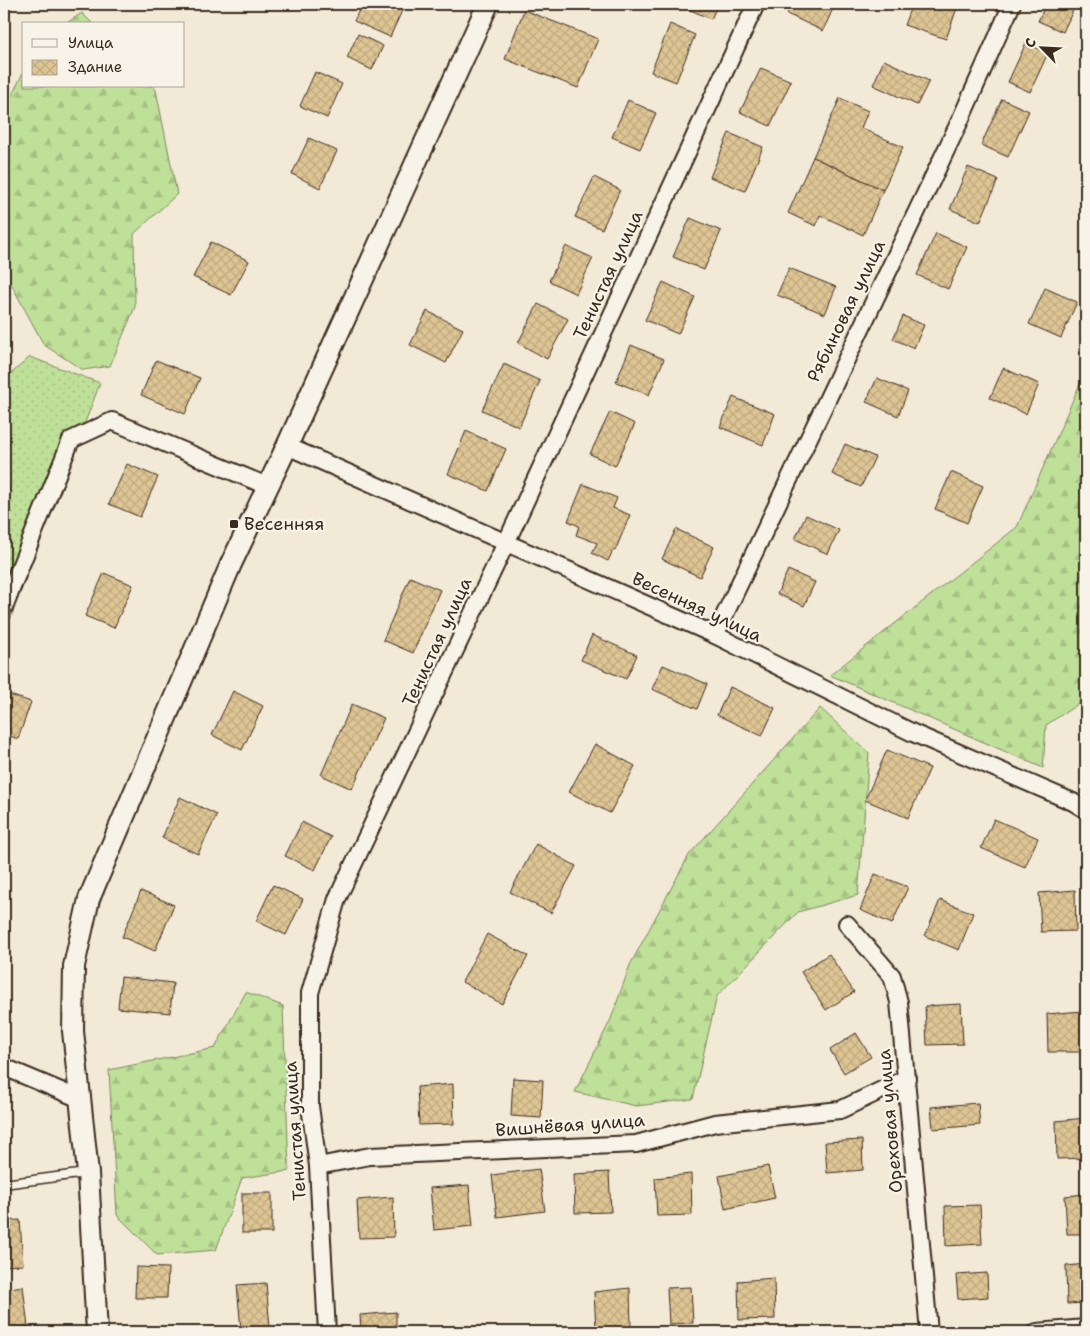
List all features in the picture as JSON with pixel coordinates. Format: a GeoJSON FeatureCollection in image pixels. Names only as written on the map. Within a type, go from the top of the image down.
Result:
{"type":"FeatureCollection","features":[{"type":"Feature","properties":{"kind":"street"},"geometry":{"type":"LineString","coordinates":[[97,1332],[88,1173],[73,1030],[74,966],[89,899],[208,618],[488,4]]}},
{"type":"Feature","properties":{"kind":"street","name":"Тенистая улица"},"geometry":{"type":"LineString","coordinates":[[327,1332],[318,1166],[310,1106],[310,993],[337,900],[506,543],[756,4]]}},
{"type":"Feature","properties":{"kind":"street","name":"Рябиновая улица"},"geometry":{"type":"LineString","coordinates":[[715,635],[958,124],[1012,4]]}},
{"type":"Feature","properties":{"kind":"street"},"geometry":{"type":"LineString","coordinates":[[4,607],[71,440],[112,421],[267,486]]}},
{"type":"Feature","properties":{"kind":"street","name":"Весенняя улица"},"geometry":{"type":"LineString","coordinates":[[287,446],[715,635],[913,733],[1073,802],[1086,810]]}},
{"type":"Feature","properties":{"kind":"street","name":"Ореховая улица"},"geometry":{"type":"LineString","coordinates":[[847,924],[892,976],[899,1002],[929,1332]]}},
{"type":"Feature","properties":{"kind":"street"},"geometry":{"type":"LineString","coordinates":[[4,1067],[80,1099]]}},
{"type":"Feature","properties":{"kind":"street","name":"Вишнёвая улица"},"geometry":{"type":"LineString","coordinates":[[318,1166],[370,1156],[636,1144],[715,1123],[840,1110],[907,1078]]}},
{"type":"Feature","properties":{"kind":"street"},"geometry":{"type":"LineString","coordinates":[[1037,1332],[1086,1328]]}},
{"type":"Feature","properties":{"kind":"lane"},"geometry":{"type":"LineString","coordinates":[[4,1184],[88,1173]]}},
{"type":"Feature","properties":{"kind":"green space"},"geometry":{"type":"Polygon","coordinates":[[[82,13],[91,22],[68,22],[82,13]]]}},
{"type":"Feature","properties":{"kind":"green space"},"geometry":{"type":"Polygon","coordinates":[[[22,75],[22,88],[154,88],[156,90],[177,194],[134,234],[135,307],[110,366],[83,370],[44,345],[4,271],[4,111],[22,75]]]}},
{"type":"Feature","properties":{"kind":"green space"},"geometry":{"type":"Polygon","coordinates":[[[30,357],[100,383],[4,636],[4,380],[30,357]]]}},
{"type":"Feature","properties":{"kind":"green space"},"geometry":{"type":"Polygon","coordinates":[[[1086,370],[1086,699],[1046,725],[1043,768],[830,675],[1017,527],[1086,370]]]}},
{"type":"Feature","properties":{"kind":"green space"},"geometry":{"type":"Polygon","coordinates":[[[820,708],[869,753],[858,895],[798,912],[717,996],[693,1099],[636,1106],[575,1092],[611,1019],[630,965],[689,855],[820,708]]]}},
{"type":"Feature","properties":{"kind":"green space"},"geometry":{"type":"Polygon","coordinates":[[[246,992],[283,1006],[289,1171],[242,1178],[216,1250],[157,1255],[117,1215],[109,1070],[215,1048],[246,992]]]}},
{"type":"Feature","properties":{"kind":"building"},"geometry":{"type":"Polygon","coordinates":[[[362,4],[405,4],[390,37],[354,21],[362,4]]]}},
{"type":"Feature","properties":{"kind":"building"},"geometry":{"type":"Polygon","coordinates":[[[679,4],[718,4],[711,19],[679,4]]]}},
{"type":"Feature","properties":{"kind":"building"},"geometry":{"type":"Polygon","coordinates":[[[792,4],[835,4],[823,31],[787,14],[792,4]]]}},
{"type":"Feature","properties":{"kind":"building"},"geometry":{"type":"Polygon","coordinates":[[[912,4],[944,4],[957,8],[946,39],[904,25],[912,4]]]}},
{"type":"Feature","properties":{"kind":"building"},"geometry":{"type":"Polygon","coordinates":[[[1046,4],[1076,4],[1063,32],[1038,21],[1046,4]]]}},
{"type":"Feature","properties":{"kind":"building"},"geometry":{"type":"Polygon","coordinates":[[[524,10],[598,39],[578,88],[505,59],[524,10]]]}},
{"type":"Feature","properties":{"kind":"building"},"geometry":{"type":"Polygon","coordinates":[[[670,24],[695,35],[676,82],[651,72],[670,24]]]}},
{"type":"Feature","properties":{"kind":"building"},"geometry":{"type":"Polygon","coordinates":[[[358,34],[383,46],[372,70],[347,58],[358,34]]]}},
{"type":"Feature","properties":{"kind":"building"},"geometry":{"type":"Polygon","coordinates":[[[1026,43],[1048,53],[1030,92],[1008,82],[1026,43]]]}},
{"type":"Feature","properties":{"kind":"building"},"geometry":{"type":"Polygon","coordinates":[[[884,60],[929,81],[917,105],[873,85],[884,60]]]}},
{"type":"Feature","properties":{"kind":"building"},"geometry":{"type":"Polygon","coordinates":[[[761,68],[791,81],[770,126],[740,112],[761,68]]]}},
{"type":"Feature","properties":{"kind":"building"},"geometry":{"type":"Polygon","coordinates":[[[315,72],[342,84],[327,118],[300,106],[315,72]]]}},
{"type":"Feature","properties":{"kind":"building"},"geometry":{"type":"Polygon","coordinates":[[[840,98],[868,111],[861,128],[903,147],[883,190],[813,157],[840,98]]]}},
{"type":"Feature","properties":{"kind":"building"},"geometry":{"type":"Polygon","coordinates":[[[1002,99],[1029,111],[1008,157],[981,145],[1002,99]]]}},
{"type":"Feature","properties":{"kind":"building"},"geometry":{"type":"Polygon","coordinates":[[[628,100],[656,113],[640,149],[612,137],[628,100]]]}},
{"type":"Feature","properties":{"kind":"building"},"geometry":{"type":"Polygon","coordinates":[[[729,133],[763,147],[745,191],[710,177],[729,133]]]}},
{"type":"Feature","properties":{"kind":"building"},"geometry":{"type":"Polygon","coordinates":[[[309,138],[337,151],[320,188],[292,174],[309,138]]]}},
{"type":"Feature","properties":{"kind":"building"},"geometry":{"type":"Polygon","coordinates":[[[813,157],[883,190],[863,235],[820,215],[816,226],[788,213],[813,157]]]}},
{"type":"Feature","properties":{"kind":"building"},"geometry":{"type":"Polygon","coordinates":[[[968,167],[998,180],[980,222],[950,209],[968,167]]]}},
{"type":"Feature","properties":{"kind":"building"},"geometry":{"type":"Polygon","coordinates":[[[594,177],[620,190],[602,229],[575,217],[594,177]]]}},
{"type":"Feature","properties":{"kind":"building"},"geometry":{"type":"Polygon","coordinates":[[[690,218],[721,231],[704,270],[673,257],[690,218]]]}},
{"type":"Feature","properties":{"kind":"building"},"geometry":{"type":"Polygon","coordinates":[[[936,233],[967,247],[948,289],[917,275],[936,233]]]}},
{"type":"Feature","properties":{"kind":"building"},"geometry":{"type":"Polygon","coordinates":[[[211,242],[249,261],[231,295],[193,277],[211,242]]]}},
{"type":"Feature","properties":{"kind":"building"},"geometry":{"type":"Polygon","coordinates":[[[566,246],[593,258],[576,294],[549,281],[566,246]]]}},
{"type":"Feature","properties":{"kind":"building"},"geometry":{"type":"Polygon","coordinates":[[[789,268],[836,287],[825,314],[777,295],[789,268]]]}},
{"type":"Feature","properties":{"kind":"building"},"geometry":{"type":"Polygon","coordinates":[[[663,282],[695,297],[678,334],[645,320],[663,282]]]}},
{"type":"Feature","properties":{"kind":"building"},"geometry":{"type":"Polygon","coordinates":[[[1045,288],[1077,302],[1061,338],[1029,324],[1045,288]]]}},
{"type":"Feature","properties":{"kind":"building"},"geometry":{"type":"Polygon","coordinates":[[[538,304],[568,319],[547,359],[518,343],[538,304]]]}},
{"type":"Feature","properties":{"kind":"building"},"geometry":{"type":"Polygon","coordinates":[[[427,311],[463,329],[446,363],[410,345],[427,311]]]}},
{"type":"Feature","properties":{"kind":"building"},"geometry":{"type":"Polygon","coordinates":[[[903,316],[924,325],[914,348],[893,339],[903,316]]]}},
{"type":"Feature","properties":{"kind":"building"},"geometry":{"type":"Polygon","coordinates":[[[631,345],[664,359],[649,395],[616,382],[631,345]]]}},
{"type":"Feature","properties":{"kind":"building"},"geometry":{"type":"Polygon","coordinates":[[[156,360],[200,378],[185,414],[141,395],[156,360]]]}},
{"type":"Feature","properties":{"kind":"building"},"geometry":{"type":"Polygon","coordinates":[[[504,364],[540,381],[519,427],[482,410],[504,364]]]}},
{"type":"Feature","properties":{"kind":"building"},"geometry":{"type":"Polygon","coordinates":[[[1003,368],[1039,384],[1026,414],[990,398],[1003,368]]]}},
{"type":"Feature","properties":{"kind":"building"},"geometry":{"type":"Polygon","coordinates":[[[877,378],[908,391],[898,416],[866,402],[877,378]]]}},
{"type":"Feature","properties":{"kind":"building"},"geometry":{"type":"Polygon","coordinates":[[[733,397],[775,414],[763,445],[720,427],[733,397]]]}},
{"type":"Feature","properties":{"kind":"building"},"geometry":{"type":"Polygon","coordinates":[[[610,412],[635,424],[615,466],[590,454],[610,412]]]}},
{"type":"Feature","properties":{"kind":"building"},"geometry":{"type":"Polygon","coordinates":[[[466,431],[506,449],[488,491],[448,474],[466,431]]]}},
{"type":"Feature","properties":{"kind":"building"},"geometry":{"type":"Polygon","coordinates":[[[845,444],[875,457],[861,487],[832,474],[845,444]]]}},
{"type":"Feature","properties":{"kind":"building"},"geometry":{"type":"Polygon","coordinates":[[[127,464],[158,477],[140,517],[109,504],[127,464]]]}},
{"type":"Feature","properties":{"kind":"building"},"geometry":{"type":"Polygon","coordinates":[[[951,472],[983,486],[967,523],[935,509],[951,472]]]}},
{"type":"Feature","properties":{"kind":"building"},"geometry":{"type":"Polygon","coordinates":[[[583,484],[617,498],[613,508],[630,515],[615,551],[613,550],[608,561],[592,553],[597,543],[576,535],[579,526],[568,521],[583,484]]]}},
{"type":"Feature","properties":{"kind":"building"},"geometry":{"type":"Polygon","coordinates":[[[806,515],[839,530],[828,554],[795,539],[806,515]]]}},
{"type":"Feature","properties":{"kind":"building"},"geometry":{"type":"Polygon","coordinates":[[[676,529],[714,547],[700,577],[662,559],[676,529]]]}},
{"type":"Feature","properties":{"kind":"building"},"geometry":{"type":"Polygon","coordinates":[[[788,570],[815,582],[804,606],[777,594],[788,570]]]}},
{"type":"Feature","properties":{"kind":"building"},"geometry":{"type":"Polygon","coordinates":[[[104,573],[133,585],[114,628],[85,616],[104,573]]]}},
{"type":"Feature","properties":{"kind":"building"},"geometry":{"type":"Polygon","coordinates":[[[410,577],[440,590],[413,653],[383,640],[410,577]]]}},
{"type":"Feature","properties":{"kind":"building"},"geometry":{"type":"Polygon","coordinates":[[[592,635],[637,655],[626,679],[581,660],[592,635]]]}},
{"type":"Feature","properties":{"kind":"building"},"geometry":{"type":"Polygon","coordinates":[[[663,665],[707,684],[697,709],[652,689],[663,665]]]}},
{"type":"Feature","properties":{"kind":"building"},"geometry":{"type":"Polygon","coordinates":[[[730,687],[775,708],[762,736],[717,715],[730,687]]]}},
{"type":"Feature","properties":{"kind":"building"},"geometry":{"type":"Polygon","coordinates":[[[233,691],[263,706],[242,750],[212,735],[233,691]]]}},
{"type":"Feature","properties":{"kind":"building"},"geometry":{"type":"Polygon","coordinates":[[[4,693],[31,702],[18,739],[4,734],[4,693]]]}},
{"type":"Feature","properties":{"kind":"building"},"geometry":{"type":"Polygon","coordinates":[[[352,704],[384,718],[352,789],[321,775],[352,704]]]}},
{"type":"Feature","properties":{"kind":"building"},"geometry":{"type":"Polygon","coordinates":[[[595,744],[635,766],[610,813],[569,792],[595,744]]]}},
{"type":"Feature","properties":{"kind":"building"},"geometry":{"type":"Polygon","coordinates":[[[887,750],[930,768],[908,818],[865,800],[887,750]]]}},
{"type":"Feature","properties":{"kind":"building"},"geometry":{"type":"Polygon","coordinates":[[[4,765],[8,766],[4,779],[4,765]]]}},
{"type":"Feature","properties":{"kind":"building"},"geometry":{"type":"Polygon","coordinates":[[[180,797],[217,815],[198,854],[162,838],[180,797]]]}},
{"type":"Feature","properties":{"kind":"building"},"geometry":{"type":"Polygon","coordinates":[[[994,819],[1038,838],[1025,867],[981,848],[994,819]]]}},
{"type":"Feature","properties":{"kind":"building"},"geometry":{"type":"Polygon","coordinates":[[[302,822],[331,837],[315,870],[285,856],[302,822]]]}},
{"type":"Feature","properties":{"kind":"building"},"geometry":{"type":"Polygon","coordinates":[[[536,844],[576,866],[551,913],[510,892],[536,844]]]}},
{"type":"Feature","properties":{"kind":"building"},"geometry":{"type":"Polygon","coordinates":[[[875,874],[908,887],[892,924],[860,910],[875,874]]]}},
{"type":"Feature","properties":{"kind":"building"},"geometry":{"type":"Polygon","coordinates":[[[273,885],[303,899],[286,935],[256,921],[273,885]]]}},
{"type":"Feature","properties":{"kind":"building"},"geometry":{"type":"Polygon","coordinates":[[[1075,890],[1076,931],[1041,932],[1039,893],[1075,890]]]}},
{"type":"Feature","properties":{"kind":"building"},"geometry":{"type":"Polygon","coordinates":[[[141,891],[174,905],[155,951],[122,937],[141,891]]]}},
{"type":"Feature","properties":{"kind":"building"},"geometry":{"type":"Polygon","coordinates":[[[940,900],[973,913],[959,950],[925,936],[940,900]]]}},
{"type":"Feature","properties":{"kind":"building"},"geometry":{"type":"Polygon","coordinates":[[[487,934],[528,956],[502,1004],[462,982],[487,934]]]}},
{"type":"Feature","properties":{"kind":"building"},"geometry":{"type":"Polygon","coordinates":[[[829,954],[854,992],[826,1010],[801,972],[829,954]]]}},
{"type":"Feature","properties":{"kind":"building"},"geometry":{"type":"Polygon","coordinates":[[[121,977],[173,983],[170,1013],[118,1008],[121,977]]]}},
{"type":"Feature","properties":{"kind":"building"},"geometry":{"type":"Polygon","coordinates":[[[961,1004],[963,1044],[927,1045],[925,1006],[961,1004]]]}},
{"type":"Feature","properties":{"kind":"building"},"geometry":{"type":"Polygon","coordinates":[[[1082,1011],[1084,1052],[1048,1052],[1047,1014],[1082,1011]]]}},
{"type":"Feature","properties":{"kind":"building"},"geometry":{"type":"Polygon","coordinates":[[[856,1033],[871,1057],[844,1073],[830,1050],[856,1033]]]}},
{"type":"Feature","properties":{"kind":"building"},"geometry":{"type":"Polygon","coordinates":[[[513,1078],[543,1080],[541,1118],[511,1116],[513,1078]]]}},
{"type":"Feature","properties":{"kind":"building"},"geometry":{"type":"Polygon","coordinates":[[[453,1084],[454,1124],[419,1125],[417,1087],[453,1084]]]}},
{"type":"Feature","properties":{"kind":"building"},"geometry":{"type":"Polygon","coordinates":[[[978,1103],[980,1125],[933,1129],[931,1107],[978,1103]]]}},
{"type":"Feature","properties":{"kind":"building"},"geometry":{"type":"Polygon","coordinates":[[[1086,1118],[1086,1158],[1057,1159],[1056,1121],[1086,1118]]]}},
{"type":"Feature","properties":{"kind":"building"},"geometry":{"type":"Polygon","coordinates":[[[862,1140],[863,1170],[827,1173],[825,1142],[862,1140]]]}},
{"type":"Feature","properties":{"kind":"building"},"geometry":{"type":"Polygon","coordinates":[[[768,1166],[775,1198],[725,1209],[719,1176],[768,1166]]]}},
{"type":"Feature","properties":{"kind":"building"},"geometry":{"type":"Polygon","coordinates":[[[539,1169],[545,1211],[497,1217],[492,1175],[539,1169]]]}},
{"type":"Feature","properties":{"kind":"building"},"geometry":{"type":"Polygon","coordinates":[[[609,1172],[611,1212],[575,1213],[574,1174],[609,1172]]]}},
{"type":"Feature","properties":{"kind":"building"},"geometry":{"type":"Polygon","coordinates":[[[691,1174],[692,1215],[657,1216],[655,1178],[691,1174]]]}},
{"type":"Feature","properties":{"kind":"building"},"geometry":{"type":"Polygon","coordinates":[[[469,1185],[473,1226],[434,1230],[430,1188],[469,1185]]]}},
{"type":"Feature","properties":{"kind":"building"},"geometry":{"type":"Polygon","coordinates":[[[242,1193],[272,1193],[272,1233],[242,1233],[242,1193]]]}},
{"type":"Feature","properties":{"kind":"building"},"geometry":{"type":"Polygon","coordinates":[[[1086,1194],[1086,1234],[1067,1234],[1065,1196],[1086,1194]]]}},
{"type":"Feature","properties":{"kind":"building"},"geometry":{"type":"Polygon","coordinates":[[[393,1197],[394,1237],[359,1238],[357,1200],[393,1197]]]}},
{"type":"Feature","properties":{"kind":"building"},"geometry":{"type":"Polygon","coordinates":[[[980,1205],[982,1244],[946,1246],[945,1206],[980,1205]]]}},
{"type":"Feature","properties":{"kind":"building"},"geometry":{"type":"Polygon","coordinates":[[[20,1220],[23,1265],[4,1266],[4,1221],[20,1220]]]}},
{"type":"Feature","properties":{"kind":"building"},"geometry":{"type":"Polygon","coordinates":[[[1086,1264],[1086,1303],[1067,1304],[1066,1266],[1086,1264]]]}},
{"type":"Feature","properties":{"kind":"building"},"geometry":{"type":"Polygon","coordinates":[[[136,1267],[168,1268],[167,1298],[135,1298],[136,1267]]]}},
{"type":"Feature","properties":{"kind":"building"},"geometry":{"type":"Polygon","coordinates":[[[987,1273],[988,1297],[958,1299],[956,1275],[987,1273]]]}},
{"type":"Feature","properties":{"kind":"building"},"geometry":{"type":"Polygon","coordinates":[[[774,1278],[775,1319],[739,1320],[738,1281],[774,1278]]]}},
{"type":"Feature","properties":{"kind":"building"},"geometry":{"type":"Polygon","coordinates":[[[266,1283],[270,1327],[241,1330],[237,1285],[266,1283]]]}},
{"type":"Feature","properties":{"kind":"building"},"geometry":{"type":"Polygon","coordinates":[[[23,1286],[28,1327],[4,1329],[4,1289],[23,1286]]]}},
{"type":"Feature","properties":{"kind":"building"},"geometry":{"type":"Polygon","coordinates":[[[691,1287],[693,1323],[669,1324],[667,1288],[691,1287]]]}},
{"type":"Feature","properties":{"kind":"building"},"geometry":{"type":"Polygon","coordinates":[[[630,1288],[631,1329],[596,1330],[594,1292],[630,1288]]]}},
{"type":"Feature","properties":{"kind":"building"},"geometry":{"type":"Polygon","coordinates":[[[396,1312],[396,1332],[361,1332],[360,1315],[396,1312]]]}},
{"type":"Feature","properties":{"kind":"place","name":"Весенняя"},"geometry":{"type":"Point","coordinates":[234,524]}}]}
